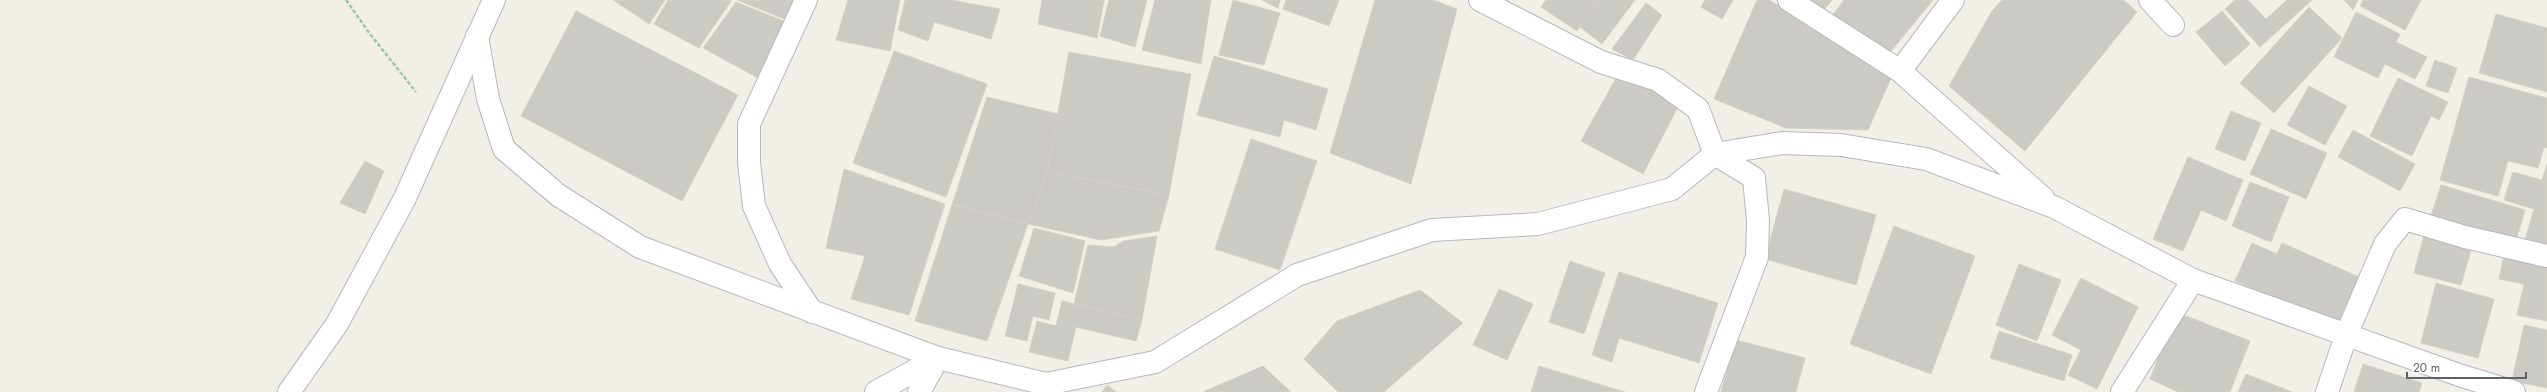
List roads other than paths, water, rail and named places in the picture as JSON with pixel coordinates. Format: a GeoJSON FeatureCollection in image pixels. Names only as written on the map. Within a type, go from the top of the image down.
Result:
{"type":"FeatureCollection","features":[{"type":"Feature","properties":{"kind":"street"},"geometry":{"type":"LineString","coordinates":[[289,392],[337,324],[404,200],[494,0]]}},
{"type":"Feature","properties":{"kind":"street"},"geometry":{"type":"LineString","coordinates":[[806,0],[749,124],[749,162],[754,206],[780,264],[812,312]]}},
{"type":"Feature","properties":{"kind":"street"},"geometry":{"type":"LineString","coordinates":[[1480,0],[1601,62],[1658,80],[1698,109],[1715,154],[1754,178],[1758,221],[1757,257],[1706,392]]}},
{"type":"Feature","properties":{"kind":"street"},"geometry":{"type":"LineString","coordinates":[[1789,0],[1900,71],[2054,207]]}},
{"type":"Feature","properties":{"kind":"street"},"geometry":{"type":"LineString","coordinates":[[1900,71],[1953,0]]}},
{"type":"Feature","properties":{"kind":"street"},"geometry":{"type":"LineString","coordinates":[[2150,0],[2173,25]]}},
{"type":"Feature","properties":{"kind":"street"},"geometry":{"type":"LineString","coordinates":[[477,36],[488,99],[504,149],[558,195],[640,247],[938,358],[1046,384],[1155,362],[1297,275],[1432,230],[1538,224],[1672,189],[1715,154],[1782,143],[1840,145],[1926,158],[2054,207],[2193,280],[2347,333],[2458,375],[2514,392]]}},
{"type":"Feature","properties":{"kind":"street"},"geometry":{"type":"LineString","coordinates":[[2327,392],[2347,333],[2385,244],[2405,219],[2465,237],[2547,256]]}},
{"type":"Feature","properties":{"kind":"street"},"geometry":{"type":"LineString","coordinates":[[2122,392],[2193,280]]}},
{"type":"Feature","properties":{"kind":"street"},"geometry":{"type":"LineString","coordinates":[[876,392],[938,358]]}},
{"type":"Feature","properties":{"kind":"street"},"geometry":{"type":"LineString","coordinates":[[919,392],[938,358]]}}]}
